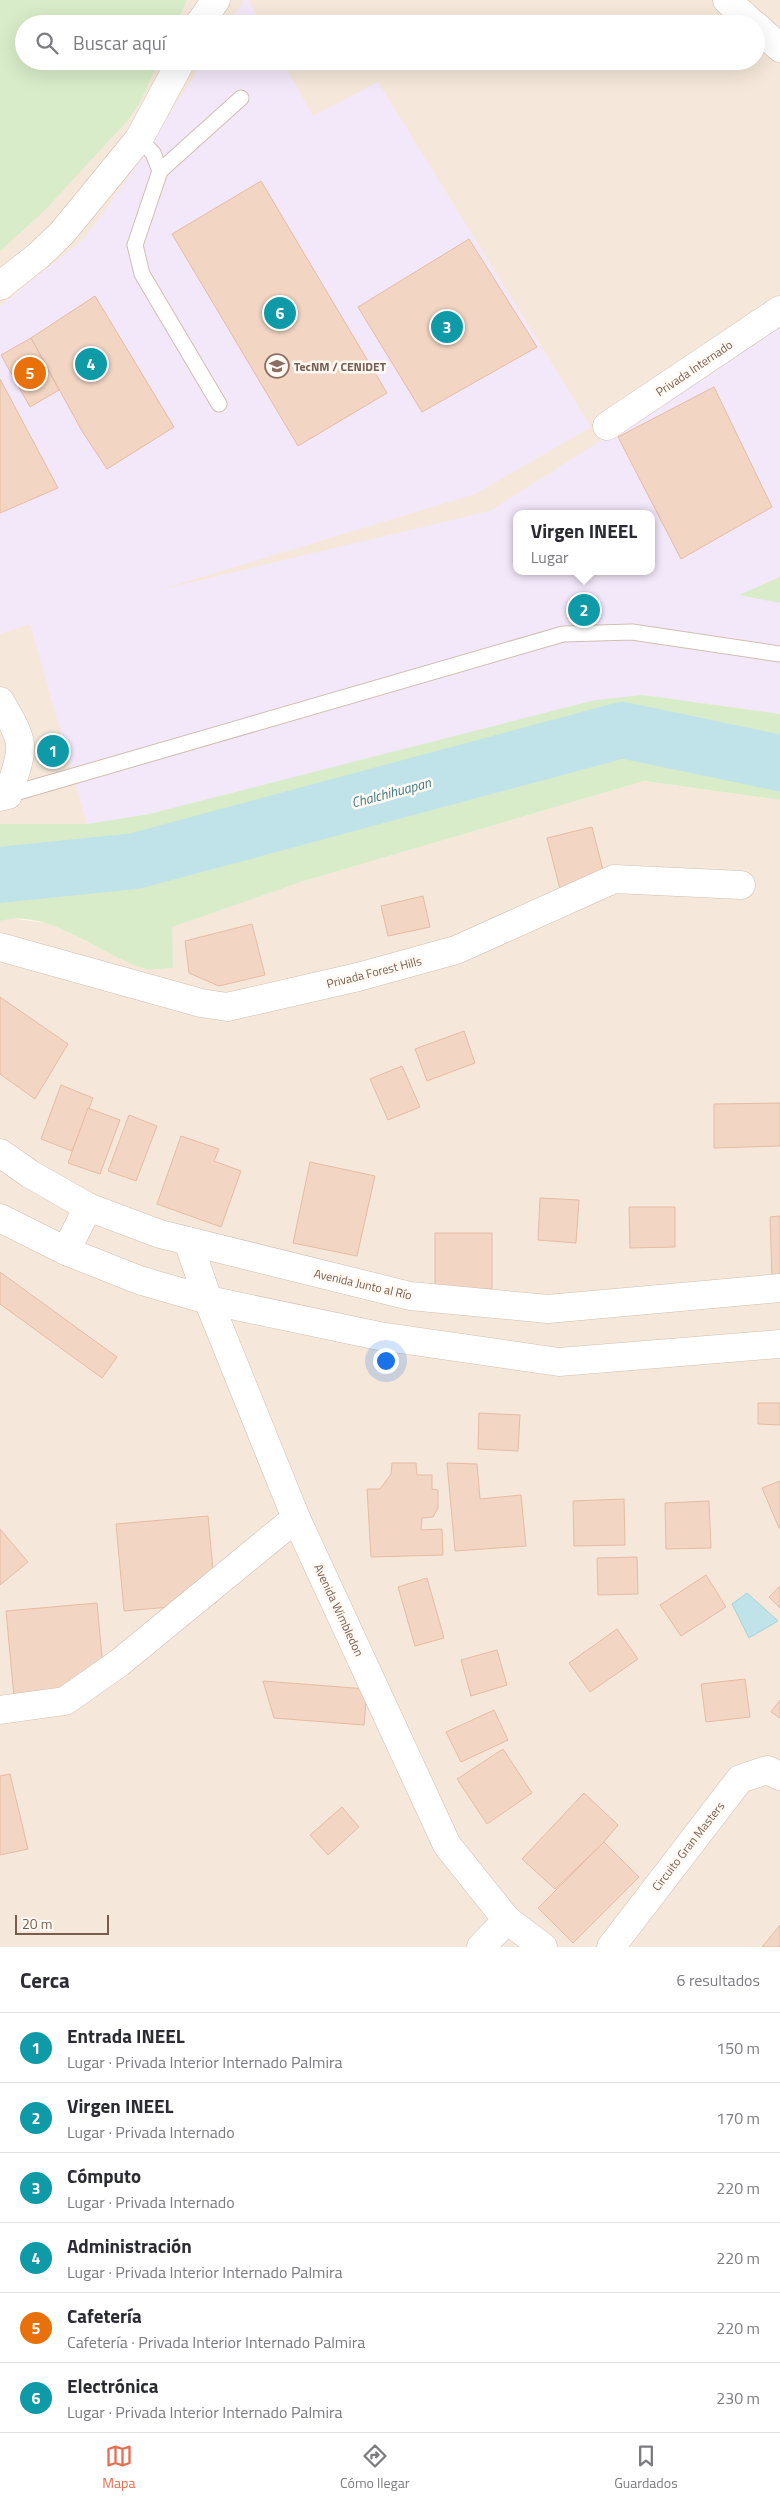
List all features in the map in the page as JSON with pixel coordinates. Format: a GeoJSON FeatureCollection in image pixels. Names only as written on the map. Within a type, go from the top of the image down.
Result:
{"type":"FeatureCollection","features":[{"type":"Feature","properties":{"kind":"street"},"geometry":{"type":"LineString","coordinates":[[205,15],[216,0]]}},
{"type":"Feature","properties":{"kind":"street"},"geometry":{"type":"LineString","coordinates":[[727,0],[743,15]]}},
{"type":"Feature","properties":{"kind":"street"},"geometry":{"type":"LineString","coordinates":[[765,34],[780,48]]}},
{"type":"Feature","properties":{"kind":"street"},"geometry":{"type":"LineString","coordinates":[[0,286],[39,255],[62,233],[139,139],[176,70]]}},
{"type":"Feature","properties":{"kind":"street","name":"Privada Internado"},"geometry":{"type":"LineString","coordinates":[[607,426],[780,310]]}},
{"type":"Feature","properties":{"kind":"street"},"geometry":{"type":"LineString","coordinates":[[0,701],[18,733],[22,752],[4,796]]}},
{"type":"Feature","properties":{"kind":"street","name":"Privada Forest Hills"},"geometry":{"type":"LineString","coordinates":[[0,947],[201,1003],[227,1006],[358,977],[456,950],[614,879],[741,885]]}},
{"type":"Feature","properties":{"kind":"street","name":"Avenida Junto al Río"},"geometry":{"type":"LineString","coordinates":[[0,1153],[30,1174],[88,1207],[160,1234],[410,1296],[548,1309],[780,1288]]}},
{"type":"Feature","properties":{"kind":"street"},"geometry":{"type":"LineString","coordinates":[[66,1251],[88,1207]]}},
{"type":"Feature","properties":{"kind":"street"},"geometry":{"type":"LineString","coordinates":[[0,1218],[66,1251],[139,1280],[208,1300],[379,1336],[559,1362],[780,1344]]}},
{"type":"Feature","properties":{"kind":"street","name":"Avenida Wimbledon"},"geometry":{"type":"LineString","coordinates":[[188,1241],[208,1300],[296,1518],[447,1844],[507,1920],[543,1947]]}},
{"type":"Feature","properties":{"kind":"street"},"geometry":{"type":"LineString","coordinates":[[0,1710],[65,1701],[119,1663],[296,1518]]}},
{"type":"Feature","properties":{"kind":"street","name":"Circuito Gran Masters"},"geometry":{"type":"LineString","coordinates":[[611,1947],[740,1779],[767,1770],[780,1776]]}},
{"type":"Feature","properties":{"kind":"street"},"geometry":{"type":"LineString","coordinates":[[480,1947],[507,1920]]}},
{"type":"Feature","properties":{"kind":"lane"},"geometry":{"type":"LineString","coordinates":[[219,404],[142,274],[136,246],[160,171],[241,98]]}},
{"type":"Feature","properties":{"kind":"lane"},"geometry":{"type":"LineString","coordinates":[[139,139],[153,152],[160,171]]}},
{"type":"Feature","properties":{"kind":"lane"},"geometry":{"type":"LineString","coordinates":[[4,796],[563,634],[632,632],[780,654]]}},
{"type":"Feature","properties":{"kind":"shaded area"},"geometry":{"type":"Polygon","coordinates":[[[0,0],[780,0],[780,714],[643,695],[87,824],[0,824],[0,0]]]}},
{"type":"Feature","properties":{"kind":"shaded area"},"geometry":{"type":"Polygon","coordinates":[[[244,0],[248,0],[257,15],[234,15],[244,0]]]}},
{"type":"Feature","properties":{"kind":"shaded area"},"geometry":{"type":"Polygon","coordinates":[[[198,70],[287,70],[313,116],[378,82],[591,427],[475,494],[155,591],[490,511],[780,327],[780,714],[643,695],[149,814],[87,824],[30,624],[0,634],[0,306],[84,239],[126,181],[198,70]]]}},
{"type":"Feature","properties":{"kind":"shaded area"},"geometry":{"type":"Polygon","coordinates":[[[644,781],[780,800],[780,1947],[0,1947],[0,921],[9,918],[53,924],[145,969],[173,968],[171,927],[304,881],[644,781]]]}},
{"type":"Feature","properties":{"kind":"green space"},"geometry":{"type":"Polygon","coordinates":[[[0,0],[187,0],[180,15],[15,15],[15,70],[155,70],[139,104],[128,120],[44,211],[0,251],[0,0]]]}},
{"type":"Feature","properties":{"kind":"green space"},"geometry":{"type":"Polygon","coordinates":[[[780,577],[780,603],[739,595],[780,577]]]}},
{"type":"Feature","properties":{"kind":"green space"},"geometry":{"type":"Polygon","coordinates":[[[643,695],[780,714],[780,800],[644,781],[304,881],[172,927],[173,968],[143,968],[73,934],[36,920],[18,918],[0,921],[0,824],[87,824],[149,814],[595,700],[643,695]]]}},
{"type":"Feature","properties":{"kind":"water"},"geometry":{"type":"Polygon","coordinates":[[[747,1593],[778,1621],[749,1638],[732,1604],[747,1593]]]}},
{"type":"Feature","properties":{"kind":"building"},"geometry":{"type":"Polygon","coordinates":[[[261,181],[387,393],[298,446],[172,234],[261,181]]]}},
{"type":"Feature","properties":{"kind":"building"},"geometry":{"type":"Polygon","coordinates":[[[469,239],[537,347],[422,412],[358,307],[469,239]]]}},
{"type":"Feature","properties":{"kind":"building"},"geometry":{"type":"Polygon","coordinates":[[[95,296],[174,427],[107,469],[82,431],[31,338],[95,296]]]}},
{"type":"Feature","properties":{"kind":"building"},"geometry":{"type":"Polygon","coordinates":[[[31,338],[59,390],[30,407],[1,355],[31,338]]]}},
{"type":"Feature","properties":{"kind":"building"},"geometry":{"type":"Polygon","coordinates":[[[0,379],[58,488],[0,513],[0,379]]]}},
{"type":"Feature","properties":{"kind":"building"},"geometry":{"type":"Polygon","coordinates":[[[714,387],[772,507],[681,559],[618,437],[714,387]]]}},
{"type":"Feature","properties":{"kind":"building"},"geometry":{"type":"Polygon","coordinates":[[[592,827],[605,878],[560,889],[547,838],[592,827]]]}},
{"type":"Feature","properties":{"kind":"building"},"geometry":{"type":"Polygon","coordinates":[[[423,896],[430,927],[388,936],[381,906],[423,896]]]}},
{"type":"Feature","properties":{"kind":"building"},"geometry":{"type":"Polygon","coordinates":[[[252,924],[265,975],[219,986],[189,973],[185,941],[252,924]]]}},
{"type":"Feature","properties":{"kind":"building"},"geometry":{"type":"Polygon","coordinates":[[[0,997],[68,1044],[35,1099],[0,1074],[0,997]]]}},
{"type":"Feature","properties":{"kind":"building"},"geometry":{"type":"Polygon","coordinates":[[[464,1031],[475,1063],[427,1081],[415,1049],[464,1031]]]}},
{"type":"Feature","properties":{"kind":"building"},"geometry":{"type":"Polygon","coordinates":[[[402,1066],[420,1107],[388,1120],[370,1079],[402,1066]]]}},
{"type":"Feature","properties":{"kind":"building"},"geometry":{"type":"Polygon","coordinates":[[[61,1085],[93,1098],[72,1151],[41,1139],[61,1085]]]}},
{"type":"Feature","properties":{"kind":"building"},"geometry":{"type":"Polygon","coordinates":[[[780,1103],[780,1146],[714,1148],[714,1104],[780,1103]]]}},
{"type":"Feature","properties":{"kind":"building"},"geometry":{"type":"Polygon","coordinates":[[[88,1108],[120,1120],[100,1174],[68,1163],[88,1108]]]}},
{"type":"Feature","properties":{"kind":"building"},"geometry":{"type":"Polygon","coordinates":[[[129,1115],[157,1126],[136,1181],[108,1171],[129,1115]]]}},
{"type":"Feature","properties":{"kind":"building"},"geometry":{"type":"Polygon","coordinates":[[[181,1136],[219,1149],[214,1161],[241,1171],[221,1227],[157,1204],[181,1136]]]}},
{"type":"Feature","properties":{"kind":"building"},"geometry":{"type":"Polygon","coordinates":[[[310,1162],[375,1176],[357,1256],[293,1243],[310,1162]]]}},
{"type":"Feature","properties":{"kind":"building"},"geometry":{"type":"Polygon","coordinates":[[[540,1198],[579,1200],[576,1243],[538,1240],[540,1198]]]}},
{"type":"Feature","properties":{"kind":"building"},"geometry":{"type":"Polygon","coordinates":[[[629,1207],[675,1207],[675,1247],[630,1248],[629,1207]]]}},
{"type":"Feature","properties":{"kind":"building"},"geometry":{"type":"Polygon","coordinates":[[[780,1216],[780,1280],[772,1280],[770,1217],[780,1216]]]}},
{"type":"Feature","properties":{"kind":"building"},"geometry":{"type":"Polygon","coordinates":[[[435,1233],[492,1233],[492,1289],[435,1289],[435,1233]]]}},
{"type":"Feature","properties":{"kind":"building"},"geometry":{"type":"Polygon","coordinates":[[[0,1272],[117,1357],[102,1378],[0,1304],[0,1272]]]}},
{"type":"Feature","properties":{"kind":"building"},"geometry":{"type":"Polygon","coordinates":[[[758,1403],[780,1403],[780,1425],[758,1424],[758,1403]]]}},
{"type":"Feature","properties":{"kind":"building"},"geometry":{"type":"Polygon","coordinates":[[[479,1413],[520,1415],[518,1451],[478,1449],[479,1413]]]}},
{"type":"Feature","properties":{"kind":"building"},"geometry":{"type":"Polygon","coordinates":[[[392,1463],[416,1463],[417,1475],[432,1475],[432,1489],[438,1490],[438,1508],[433,1517],[422,1518],[421,1530],[442,1529],[443,1555],[371,1557],[367,1489],[380,1489],[391,1474],[392,1463]]]}},
{"type":"Feature","properties":{"kind":"building"},"geometry":{"type":"Polygon","coordinates":[[[447,1463],[477,1464],[480,1499],[521,1495],[526,1546],[455,1551],[447,1463]]]}},
{"type":"Feature","properties":{"kind":"building"},"geometry":{"type":"Polygon","coordinates":[[[780,1481],[780,1528],[779,1528],[762,1488],[780,1481]]]}},
{"type":"Feature","properties":{"kind":"building"},"geometry":{"type":"Polygon","coordinates":[[[624,1499],[625,1545],[574,1546],[573,1501],[624,1499]]]}},
{"type":"Feature","properties":{"kind":"building"},"geometry":{"type":"Polygon","coordinates":[[[709,1501],[711,1548],[666,1549],[665,1503],[709,1501]]]}},
{"type":"Feature","properties":{"kind":"building"},"geometry":{"type":"Polygon","coordinates":[[[208,1516],[216,1603],[124,1611],[116,1524],[208,1516]]]}},
{"type":"Feature","properties":{"kind":"building"},"geometry":{"type":"Polygon","coordinates":[[[0,1529],[28,1562],[0,1585],[0,1529]]]}},
{"type":"Feature","properties":{"kind":"building"},"geometry":{"type":"Polygon","coordinates":[[[637,1557],[638,1594],[598,1595],[597,1558],[637,1557]]]}},
{"type":"Feature","properties":{"kind":"building"},"geometry":{"type":"Polygon","coordinates":[[[706,1575],[726,1607],[681,1636],[660,1605],[706,1575]]]}},
{"type":"Feature","properties":{"kind":"building"},"geometry":{"type":"Polygon","coordinates":[[[427,1578],[444,1638],[415,1646],[398,1587],[427,1578]]]}},
{"type":"Feature","properties":{"kind":"building"},"geometry":{"type":"Polygon","coordinates":[[[780,1586],[780,1608],[769,1597],[780,1586]]]}},
{"type":"Feature","properties":{"kind":"building"},"geometry":{"type":"Polygon","coordinates":[[[97,1603],[105,1689],[14,1697],[6,1611],[97,1603]]]}},
{"type":"Feature","properties":{"kind":"building"},"geometry":{"type":"Polygon","coordinates":[[[617,1629],[638,1659],[590,1692],[569,1663],[617,1629]]]}},
{"type":"Feature","properties":{"kind":"building"},"geometry":{"type":"Polygon","coordinates":[[[497,1650],[507,1685],[471,1696],[461,1660],[497,1650]]]}},
{"type":"Feature","properties":{"kind":"building"},"geometry":{"type":"Polygon","coordinates":[[[745,1679],[750,1717],[706,1722],[701,1684],[745,1679]]]}},
{"type":"Feature","properties":{"kind":"building"},"geometry":{"type":"Polygon","coordinates":[[[263,1681],[367,1689],[364,1725],[274,1718],[263,1681]]]}},
{"type":"Feature","properties":{"kind":"building"},"geometry":{"type":"Polygon","coordinates":[[[780,1700],[780,1718],[771,1712],[780,1700]]]}},
{"type":"Feature","properties":{"kind":"building"},"geometry":{"type":"Polygon","coordinates":[[[494,1710],[508,1740],[461,1762],[446,1732],[494,1710]]]}},
{"type":"Feature","properties":{"kind":"building"},"geometry":{"type":"Polygon","coordinates":[[[503,1749],[532,1793],[487,1824],[457,1779],[503,1749]]]}},
{"type":"Feature","properties":{"kind":"building"},"geometry":{"type":"Polygon","coordinates":[[[10,1774],[28,1849],[0,1855],[0,1776],[10,1774]]]}},
{"type":"Feature","properties":{"kind":"building"},"geometry":{"type":"Polygon","coordinates":[[[584,1793],[618,1825],[604,1842],[555,1889],[522,1859],[584,1793]]]}},
{"type":"Feature","properties":{"kind":"building"},"geometry":{"type":"Polygon","coordinates":[[[342,1807],[359,1827],[328,1855],[310,1835],[342,1807]]]}},
{"type":"Feature","properties":{"kind":"building"},"geometry":{"type":"Polygon","coordinates":[[[604,1842],[639,1877],[573,1943],[538,1908],[604,1842]]]}},
{"type":"Feature","properties":{"kind":"building"},"geometry":{"type":"Polygon","coordinates":[[[780,1925],[780,1947],[762,1947],[780,1925]]]}},
{"type":"Feature","properties":{"kind":"waterway","name":"Chalchihuapan"},"geometry":{"type":"LineString","coordinates":[[0,875],[135,861],[622,730],[780,763]]}},
{"type":"Feature","properties":{"kind":"place","name":"Electrónica"},"geometry":{"type":"Point","coordinates":[280,313]}},
{"type":"Feature","properties":{"kind":"place","name":"Cómputo"},"geometry":{"type":"Point","coordinates":[447,327]}},
{"type":"Feature","properties":{"kind":"place","name":"Administración"},"geometry":{"type":"Point","coordinates":[91,364]}},
{"type":"Feature","properties":{"kind":"place","name":"TecNM / CENIDET"},"geometry":{"type":"Point","coordinates":[277,366]}},
{"type":"Feature","properties":{"kind":"place","name":"Cafetería"},"geometry":{"type":"Point","coordinates":[30,373]}},
{"type":"Feature","properties":{"kind":"place","name":"Virgen INEEL"},"geometry":{"type":"Point","coordinates":[584,610]}},
{"type":"Feature","properties":{"kind":"place","name":"Entrada INEEL"},"geometry":{"type":"Point","coordinates":[53,751]}}]}
